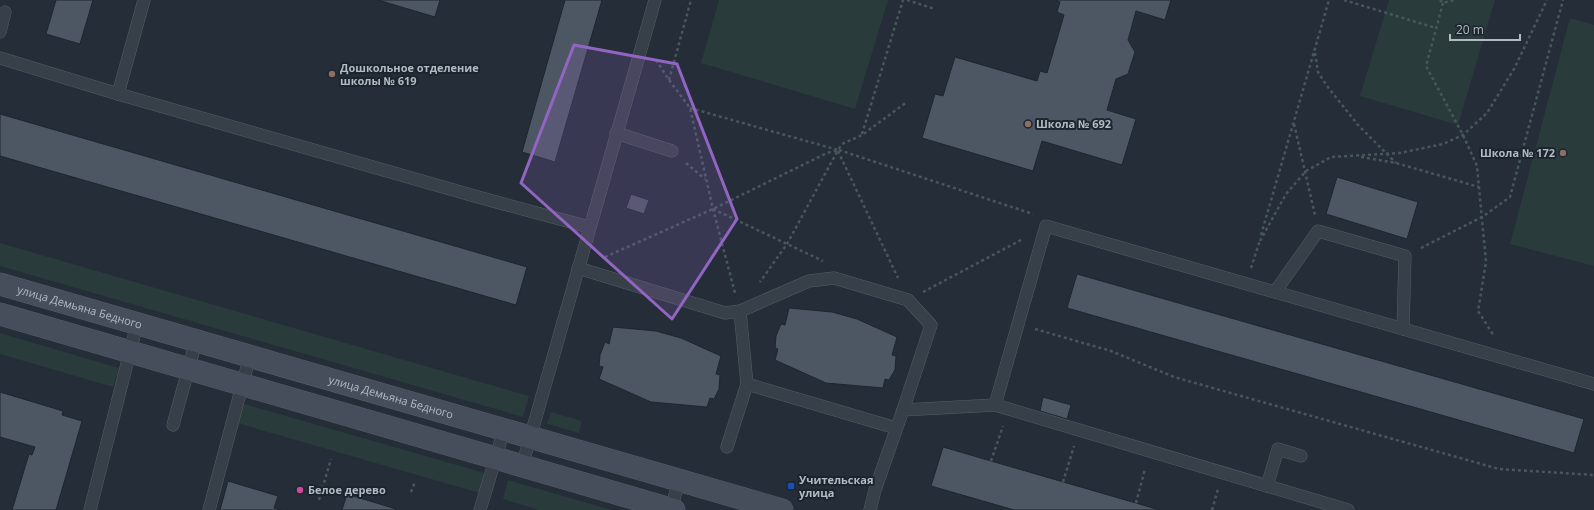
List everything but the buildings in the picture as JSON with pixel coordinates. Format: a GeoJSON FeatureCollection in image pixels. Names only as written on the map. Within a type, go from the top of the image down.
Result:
{"type":"FeatureCollection","features":[{"type":"Feature","properties":{"kind":"street","name":"улица Демьяна Бедного"},"geometry":{"type":"LineString","coordinates":[[0,284],[782,510]]}},
{"type":"Feature","properties":{"kind":"street"},"geometry":{"type":"LineString","coordinates":[[0,314],[672,510]]}},
{"type":"Feature","properties":{"kind":"lane"},"geometry":{"type":"LineString","coordinates":[[118,94],[144,0]]}},
{"type":"Feature","properties":{"kind":"lane"},"geometry":{"type":"LineString","coordinates":[[522,466],[655,0]]}},
{"type":"Feature","properties":{"kind":"lane"},"geometry":{"type":"LineString","coordinates":[[0,32],[5,12]]}},
{"type":"Feature","properties":{"kind":"lane"},"geometry":{"type":"LineString","coordinates":[[0,58],[118,94],[478,198],[589,228]]}},
{"type":"Feature","properties":{"kind":"lane"},"geometry":{"type":"LineString","coordinates":[[616,133],[672,151]]}},
{"type":"Feature","properties":{"kind":"lane"},"geometry":{"type":"LineString","coordinates":[[994,405],[1017,324],[1043,221],[1246,284],[1594,384]]}},
{"type":"Feature","properties":{"kind":"lane"},"geometry":{"type":"LineString","coordinates":[[1275,292],[1318,231],[1405,256],[1403,329]]}},
{"type":"Feature","properties":{"kind":"lane"},"geometry":{"type":"LineString","coordinates":[[578,268],[725,313],[740,311],[809,281],[834,278],[908,300],[931,325],[870,510]]}},
{"type":"Feature","properties":{"kind":"lane"},"geometry":{"type":"LineString","coordinates":[[727,447],[747,384],[740,311]]}},
{"type":"Feature","properties":{"kind":"lane"},"geometry":{"type":"LineString","coordinates":[[90,510],[137,324]]}},
{"type":"Feature","properties":{"kind":"lane"},"geometry":{"type":"LineString","coordinates":[[173,425],[196,341]]}},
{"type":"Feature","properties":{"kind":"lane"},"geometry":{"type":"LineString","coordinates":[[209,510],[250,356]]}},
{"type":"Feature","properties":{"kind":"lane"},"geometry":{"type":"LineString","coordinates":[[747,384],[896,428]]}},
{"type":"Feature","properties":{"kind":"lane"},"geometry":{"type":"LineString","coordinates":[[903,410],[994,405],[1348,510]]}},
{"type":"Feature","properties":{"kind":"lane"},"geometry":{"type":"LineString","coordinates":[[480,510],[504,430]]}},
{"type":"Feature","properties":{"kind":"lane"},"geometry":{"type":"LineString","coordinates":[[1267,486],[1278,449],[1301,456]]}},
{"type":"Feature","properties":{"kind":"lane"},"geometry":{"type":"LineString","coordinates":[[672,510],[679,480]]}},
{"type":"Feature","properties":{"kind":"path"},"geometry":{"type":"LineString","coordinates":[[669,80],[691,0]]}},
{"type":"Feature","properties":{"kind":"path"},"geometry":{"type":"LineString","coordinates":[[862,135],[903,0]]}},
{"type":"Feature","properties":{"kind":"path"},"geometry":{"type":"LineString","coordinates":[[907,0],[935,9]]}},
{"type":"Feature","properties":{"kind":"path"},"geometry":{"type":"LineString","coordinates":[[1246,284],[1260,241],[1329,0]]}},
{"type":"Feature","properties":{"kind":"path"},"geometry":{"type":"LineString","coordinates":[[1344,0],[1436,28]]}},
{"type":"Feature","properties":{"kind":"path"},"geometry":{"type":"LineString","coordinates":[[1440,0],[1443,3]]}},
{"type":"Feature","properties":{"kind":"path"},"geometry":{"type":"LineString","coordinates":[[1443,3],[1454,0]]}},
{"type":"Feature","properties":{"kind":"path"},"geometry":{"type":"LineString","coordinates":[[1260,241],[1286,194],[1306,171],[1331,157],[1400,153],[1443,144],[1463,135],[1487,113],[1514,69],[1547,0]]}},
{"type":"Feature","properties":{"kind":"path"},"geometry":{"type":"LineString","coordinates":[[1405,256],[1482,217],[1510,197],[1563,0]]}},
{"type":"Feature","properties":{"kind":"path"},"geometry":{"type":"LineString","coordinates":[[1443,3],[1426,66],[1463,135],[1477,166],[1486,262],[1478,311],[1510,360]]}},
{"type":"Feature","properties":{"kind":"path"},"geometry":{"type":"LineString","coordinates":[[643,39],[669,80],[690,108],[713,209],[740,311]]}},
{"type":"Feature","properties":{"kind":"path"},"geometry":{"type":"LineString","coordinates":[[1315,51],[1318,72],[1327,86],[1358,125],[1396,163]]}},
{"type":"Feature","properties":{"kind":"path"},"geometry":{"type":"LineString","coordinates":[[740,311],[787,244],[842,144],[862,135],[907,102]]}},
{"type":"Feature","properties":{"kind":"path"},"geometry":{"type":"LineString","coordinates":[[690,108],[838,150],[1043,221]]}},
{"type":"Feature","properties":{"kind":"path"},"geometry":{"type":"LineString","coordinates":[[1294,124],[1306,171],[1318,231]]}},
{"type":"Feature","properties":{"kind":"path"},"geometry":{"type":"LineString","coordinates":[[578,268],[713,209],[827,153],[838,150]]}},
{"type":"Feature","properties":{"kind":"path"},"geometry":{"type":"LineString","coordinates":[[838,150],[908,300],[1043,221]]}},
{"type":"Feature","properties":{"kind":"path"},"geometry":{"type":"LineString","coordinates":[[672,151],[706,180]]}},
{"type":"Feature","properties":{"kind":"path"},"geometry":{"type":"LineString","coordinates":[[1356,156],[1396,163],[1479,187]]}},
{"type":"Feature","properties":{"kind":"path"},"geometry":{"type":"LineString","coordinates":[[713,209],[823,261],[834,278]]}},
{"type":"Feature","properties":{"kind":"path"},"geometry":{"type":"LineString","coordinates":[[1017,324],[1111,351],[1174,377],[1499,469],[1594,475]]}},
{"type":"Feature","properties":{"kind":"path"},"geometry":{"type":"LineString","coordinates":[[991,461],[1009,409]]}},
{"type":"Feature","properties":{"kind":"path"},"geometry":{"type":"LineString","coordinates":[[1063,482],[1080,430]]}},
{"type":"Feature","properties":{"kind":"path"},"geometry":{"type":"LineString","coordinates":[[1136,503],[1150,451]]}},
{"type":"Feature","properties":{"kind":"path"},"geometry":{"type":"LineString","coordinates":[[319,500],[331,459]]}},
{"type":"Feature","properties":{"kind":"path"},"geometry":{"type":"LineString","coordinates":[[411,492],[414,482]]}},
{"type":"Feature","properties":{"kind":"highlighted area"},"geometry":{"type":"Polygon","coordinates":[[[574,45],[677,64],[737,219],[672,319],[521,183],[574,45]]]}},
{"type":"Feature","properties":{"kind":"shaded area"},"geometry":{"type":"Polygon","coordinates":[[[719,0],[888,0],[855,109],[701,63],[719,0]]]}},
{"type":"Feature","properties":{"kind":"shaded area"},"geometry":{"type":"Polygon","coordinates":[[[1389,0],[1495,0],[1458,125],[1360,96],[1389,0]]]}},
{"type":"Feature","properties":{"kind":"shaded area","name":"Школа № 172"},"geometry":{"type":"Polygon","coordinates":[[[1570,18],[1594,25],[1594,266],[1510,244],[1570,18]]]}},
{"type":"Feature","properties":{"kind":"shaded area"},"geometry":{"type":"Polygon","coordinates":[[[0,243],[529,396],[523,417],[0,266],[0,243]]]}},
{"type":"Feature","properties":{"kind":"shaded area"},"geometry":{"type":"Polygon","coordinates":[[[0,333],[119,368],[113,387],[0,354],[0,333]]]}},
{"type":"Feature","properties":{"kind":"shaded area"},"geometry":{"type":"Polygon","coordinates":[[[244,404],[495,476],[490,496],[230,421],[238,408],[244,404]]]}},
{"type":"Feature","properties":{"kind":"shaded area"},"geometry":{"type":"Polygon","coordinates":[[[551,412],[582,421],[579,433],[547,424],[551,412]]]}},
{"type":"Feature","properties":{"kind":"shaded area"},"geometry":{"type":"Polygon","coordinates":[[[508,480],[612,510],[539,510],[503,499],[508,480]]]}},
{"type":"Feature","properties":{"kind":"place","name":"Дошкольное отделение школы № 619"},"geometry":{"type":"Point","coordinates":[332,74]}},
{"type":"Feature","properties":{"kind":"place","name":"Школа № 692"},"geometry":{"type":"Point","coordinates":[1028,124]}},
{"type":"Feature","properties":{"kind":"place","name":"Школа № 172"},"geometry":{"type":"Point","coordinates":[1563,153]}},
{"type":"Feature","properties":{"kind":"place","name":"Учительская улица"},"geometry":{"type":"Point","coordinates":[791,486]}},
{"type":"Feature","properties":{"kind":"place","name":"Белое дерево"},"geometry":{"type":"Point","coordinates":[300,490]}}]}
